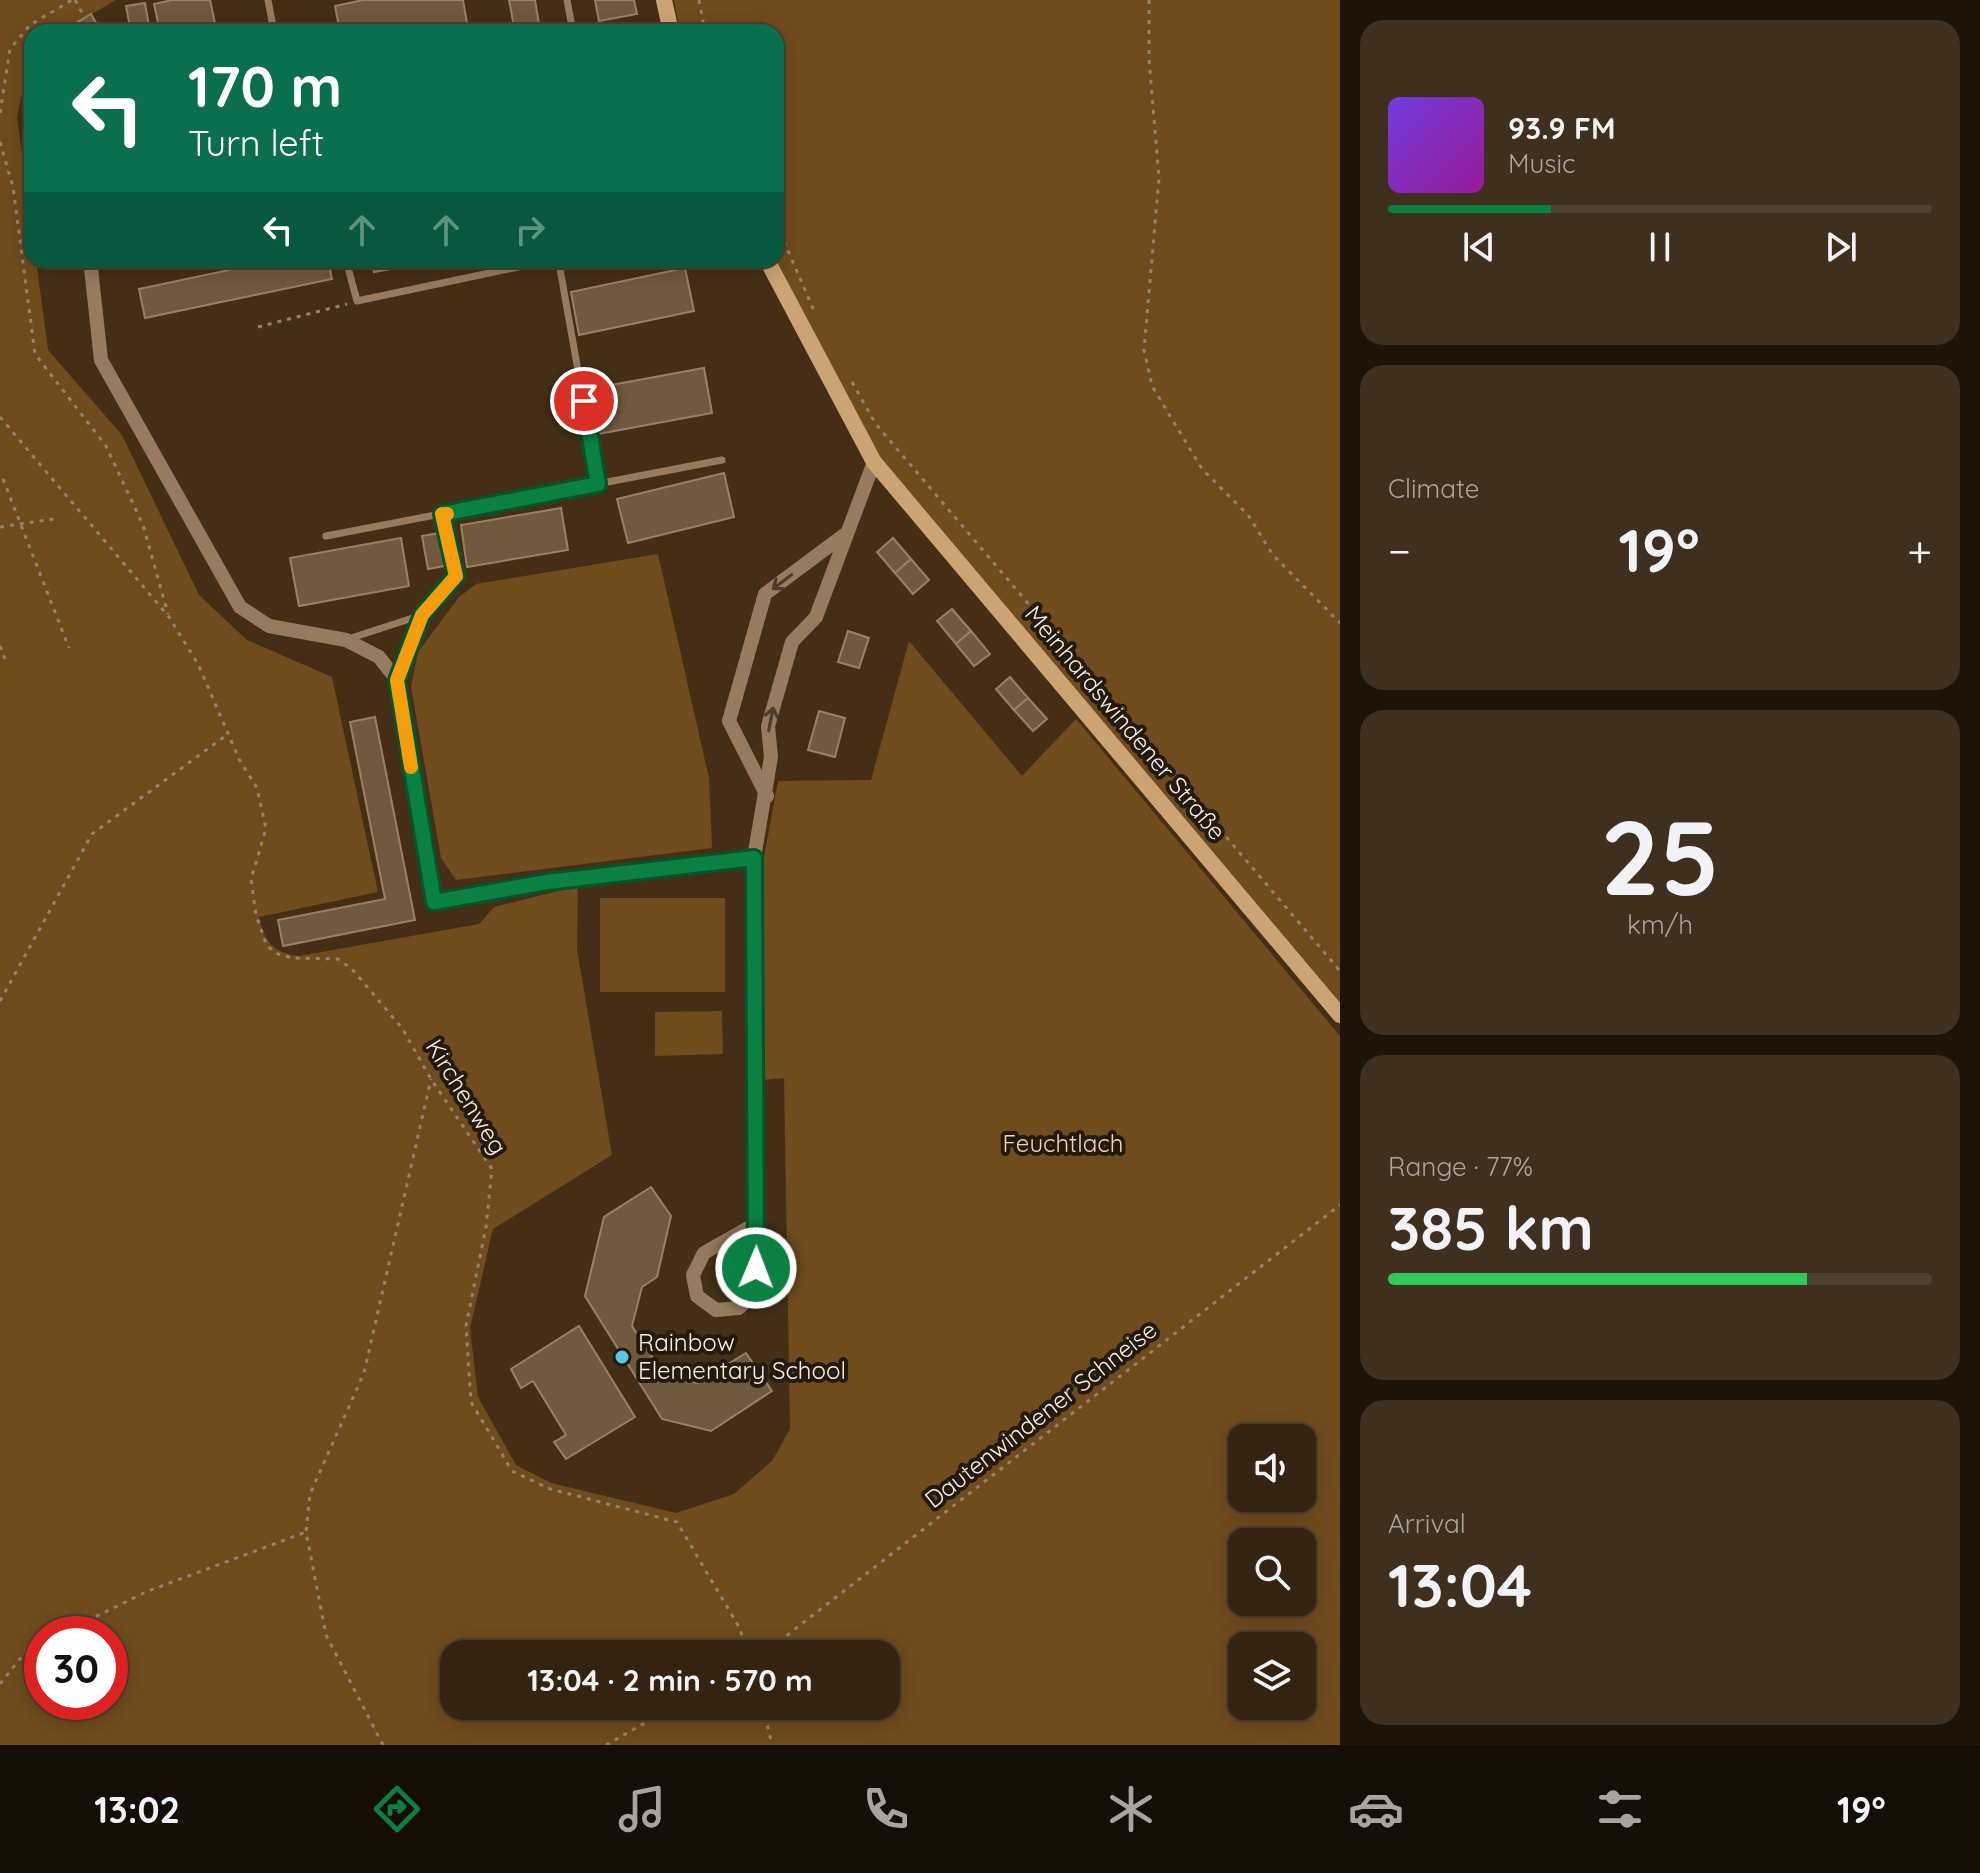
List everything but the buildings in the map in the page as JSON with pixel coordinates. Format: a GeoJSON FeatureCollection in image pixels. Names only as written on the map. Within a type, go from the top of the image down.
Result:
{"type":"FeatureCollection","features":[{"type":"Feature","properties":{"kind":"street"},"geometry":{"type":"LineString","coordinates":[[664,0],[669,24]]}},
{"type":"Feature","properties":{"kind":"street"},"geometry":{"type":"LineString","coordinates":[[90,268],[101,360],[240,607],[269,626],[346,640],[379,657],[397,680],[434,902],[547,882],[754,858]]}},
{"type":"Feature","properties":{"kind":"street","name":"Meinhardswindener Straße"},"geometry":{"type":"LineString","coordinates":[[771,268],[874,462],[1340,1015]]}},
{"type":"Feature","properties":{"kind":"street"},"geometry":{"type":"LineString","coordinates":[[757,1223],[704,1253],[693,1275],[697,1296],[716,1310],[739,1308],[756,1290],[757,1223],[753,1105],[754,858],[767,796],[771,757],[768,726],[792,642],[816,617],[874,462]]}},
{"type":"Feature","properties":{"kind":"street"},"geometry":{"type":"LineString","coordinates":[[767,796],[729,721],[765,594],[845,535]]}},
{"type":"Feature","properties":{"kind":"lane"},"geometry":{"type":"LineString","coordinates":[[268,0],[272,24]]}},
{"type":"Feature","properties":{"kind":"lane"},"geometry":{"type":"LineString","coordinates":[[567,0],[572,24]]}},
{"type":"Feature","properties":{"kind":"lane"},"geometry":{"type":"LineString","coordinates":[[348,268],[357,301],[500,268]]}},
{"type":"Feature","properties":{"kind":"lane"},"geometry":{"type":"LineString","coordinates":[[560,268],[598,484]]}},
{"type":"Feature","properties":{"kind":"lane"},"geometry":{"type":"LineString","coordinates":[[326,536],[722,460]]}},
{"type":"Feature","properties":{"kind":"lane"},"geometry":{"type":"LineString","coordinates":[[397,680],[422,615],[456,576],[442,514]]}},
{"type":"Feature","properties":{"kind":"lane"},"geometry":{"type":"LineString","coordinates":[[346,640],[422,615]]}},
{"type":"Feature","properties":{"kind":"path"},"geometry":{"type":"LineString","coordinates":[[32,24],[74,0],[85,18]]}},
{"type":"Feature","properties":{"kind":"path"},"geometry":{"type":"LineString","coordinates":[[699,0],[704,24]]}},
{"type":"Feature","properties":{"kind":"path"},"geometry":{"type":"LineString","coordinates":[[1149,0],[1149,59],[1159,178],[1144,350],[1152,386],[1202,469],[1248,515],[1273,555],[1340,623]]}},
{"type":"Feature","properties":{"kind":"path"},"geometry":{"type":"LineString","coordinates":[[0,113],[10,49],[24,32]]}},
{"type":"Feature","properties":{"kind":"path"},"geometry":{"type":"LineString","coordinates":[[0,142],[13,187],[35,354],[106,446],[143,525],[169,617]]}},
{"type":"Feature","properties":{"kind":"path"},"geometry":{"type":"LineString","coordinates":[[784,241],[817,317]]}},
{"type":"Feature","properties":{"kind":"path"},"geometry":{"type":"LineString","coordinates":[[258,327],[357,301]]}},
{"type":"Feature","properties":{"kind":"path"},"geometry":{"type":"LineString","coordinates":[[845,370],[875,423],[1340,971]]}},
{"type":"Feature","properties":{"kind":"path"},"geometry":{"type":"LineString","coordinates":[[0,417],[169,617]]}},
{"type":"Feature","properties":{"kind":"path"},"geometry":{"type":"LineString","coordinates":[[3,479],[69,648]]}},
{"type":"Feature","properties":{"kind":"path"},"geometry":{"type":"LineString","coordinates":[[0,527],[54,519]]}},
{"type":"Feature","properties":{"kind":"path","name":"Kirchenweg"},"geometry":{"type":"LineString","coordinates":[[169,617],[198,664],[239,759],[257,788],[266,829],[251,879],[263,939],[278,954],[303,960],[338,959],[351,968],[402,1028],[431,1079],[492,1169],[486,1227],[466,1326],[471,1402],[512,1471],[550,1489],[677,1522],[744,1640]]}},
{"type":"Feature","properties":{"kind":"path"},"geometry":{"type":"LineString","coordinates":[[0,646],[7,664]]}},
{"type":"Feature","properties":{"kind":"path"},"geometry":{"type":"LineString","coordinates":[[0,1001],[92,834],[228,734]]}},
{"type":"Feature","properties":{"kind":"path"},"geometry":{"type":"LineString","coordinates":[[383,1745],[326,1635],[306,1532],[310,1494],[364,1373],[431,1079]]}},
{"type":"Feature","properties":{"kind":"path","name":"Dautenwindener Schneise"},"geometry":{"type":"LineString","coordinates":[[781,1640],[1340,1205]]}},
{"type":"Feature","properties":{"kind":"path"},"geometry":{"type":"LineString","coordinates":[[97,1616],[148,1591],[306,1532]]}},
{"type":"Feature","properties":{"kind":"path"},"geometry":{"type":"LineString","coordinates":[[0,1684],[24,1654]]}},
{"type":"Feature","properties":{"kind":"path"},"geometry":{"type":"LineString","coordinates":[[606,1745],[650,1720]]}},
{"type":"Feature","properties":{"kind":"path"},"geometry":{"type":"LineString","coordinates":[[766,1720],[772,1745]]}},
{"type":"Feature","properties":{"kind":"green space","name":"Feuchtlach"},"geometry":{"type":"Polygon","coordinates":[[[0,0],[116,0],[75,24],[24,24],[24,85],[17,117],[24,169],[24,268],[37,268],[48,350],[122,435],[199,595],[247,640],[332,677],[378,892],[259,917],[267,939],[276,949],[299,956],[479,924],[494,907],[578,886],[577,950],[612,1155],[493,1229],[470,1328],[478,1397],[516,1465],[551,1483],[676,1513],[734,1494],[772,1461],[790,1429],[784,1078],[762,1080],[762,868],[778,781],[871,780],[909,641],[1022,776],[1076,719],[1340,1036],[1340,1745],[0,1745],[0,0]]]}},
{"type":"Feature","properties":{"kind":"green space"},"geometry":{"type":"Polygon","coordinates":[[[674,0],[1340,0],[1340,1002],[877,455],[780,268],[784,268],[784,24],[678,24],[674,0]]]}},
{"type":"Feature","properties":{"kind":"green space"},"geometry":{"type":"Polygon","coordinates":[[[658,554],[709,778],[712,848],[456,880],[441,858],[411,687],[418,652],[459,597],[476,584],[658,554]]]}},
{"type":"Feature","properties":{"kind":"green space"},"geometry":{"type":"Polygon","coordinates":[[[600,898],[725,898],[725,992],[600,992],[600,898]]]}},
{"type":"Feature","properties":{"kind":"green space"},"geometry":{"type":"Polygon","coordinates":[[[722,1011],[723,1054],[655,1056],[655,1012],[722,1011]]]}},
{"type":"Feature","properties":{"kind":"slow traffic"},"geometry":{"type":"LineString","coordinates":[[411,767],[397,680],[422,615],[456,576],[442,514],[447,514]]}},
{"type":"Feature","properties":{"kind":"place","name":"Rainbow Elementary School"},"geometry":{"type":"Point","coordinates":[622,1357]}},
{"type":"Feature","properties":{"kind":"route"},"geometry":{"type":"LineString","coordinates":[[584,401],[598,484],[442,514],[456,576],[422,615],[397,680],[434,902],[547,882],[754,858],[756,1268]]}}]}
